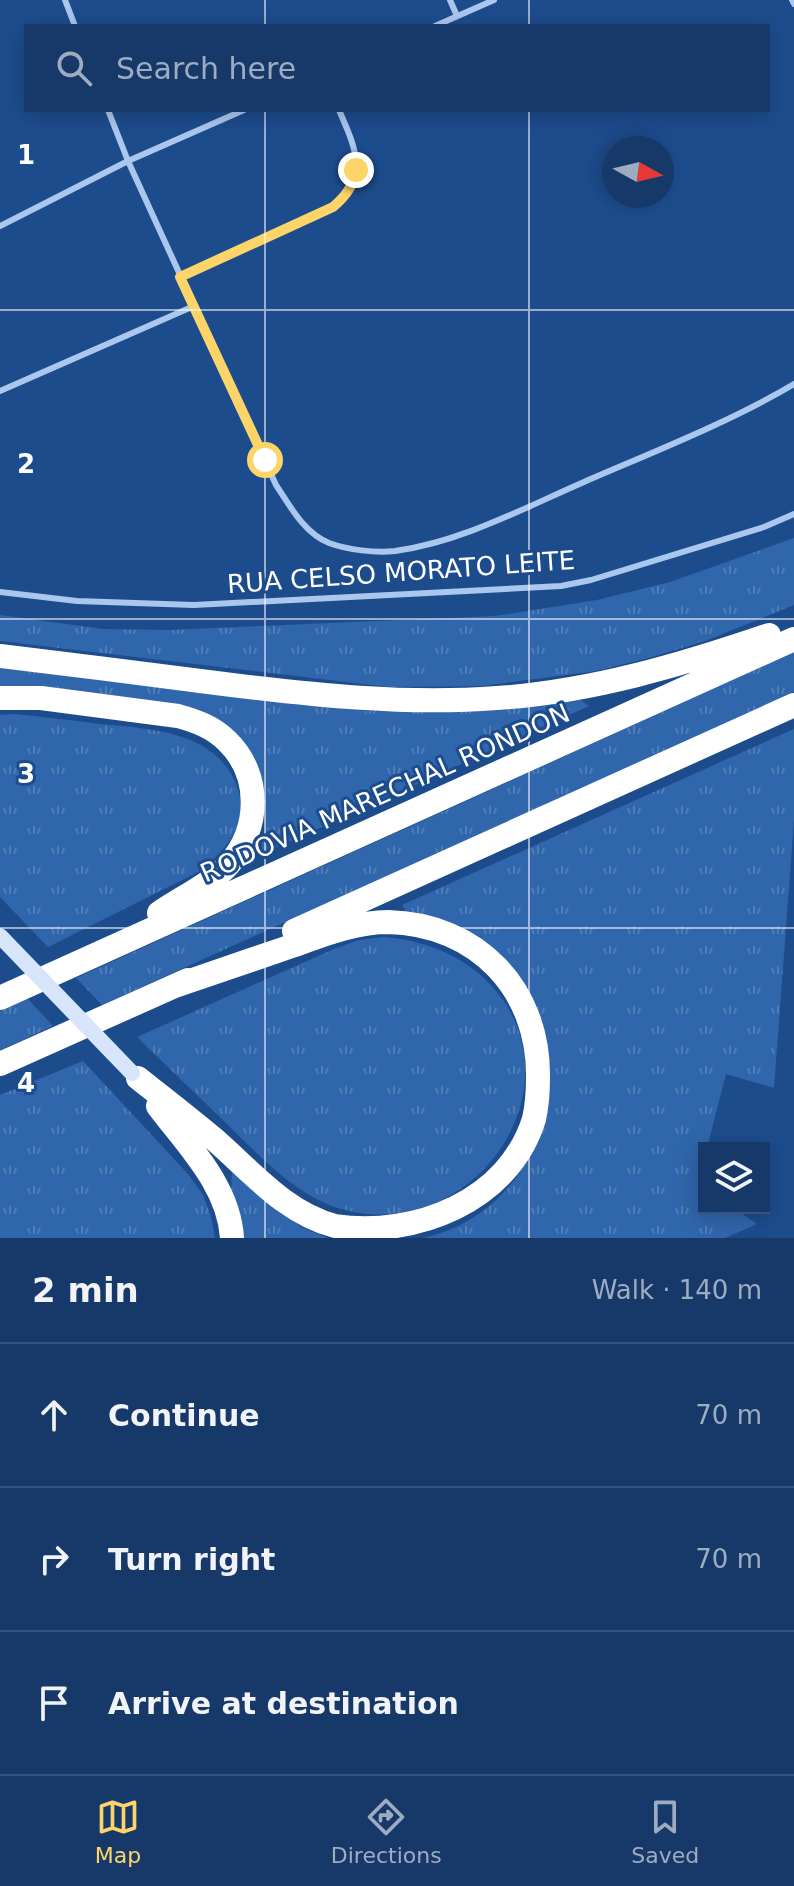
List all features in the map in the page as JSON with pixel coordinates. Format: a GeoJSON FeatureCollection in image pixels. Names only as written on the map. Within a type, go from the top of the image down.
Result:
{"type":"FeatureCollection","features":[{"type":"Feature","properties":{"kind":"highway"},"geometry":{"type":"LineString","coordinates":[[0,656],[307,694],[452,701],[501,698],[634,676],[696,660],[794,627]]}},
{"type":"Feature","properties":{"kind":"highway","name":"RODOVIA MARECHAL RONDON"},"geometry":{"type":"LineString","coordinates":[[0,998],[794,639]]}},
{"type":"Feature","properties":{"kind":"highway"},"geometry":{"type":"LineString","coordinates":[[0,698],[41,698],[178,716],[198,722],[227,741],[248,775],[252,792],[249,833],[226,868],[100,952]]}},
{"type":"Feature","properties":{"kind":"highway"},"geometry":{"type":"LineString","coordinates":[[0,1064],[794,705]]}},
{"type":"Feature","properties":{"kind":"highway"},"geometry":{"type":"LineString","coordinates":[[175,986],[352,925],[388,922],[421,926],[447,933],[472,946],[492,962],[510,981],[534,1032],[538,1060],[534,1119],[523,1144],[507,1168],[485,1192],[460,1210],[433,1221],[399,1229],[362,1230],[335,1226],[311,1218],[286,1204],[212,1137],[138,1078],[224,1199],[231,1221],[232,1238]]}},
{"type":"Feature","properties":{"kind":"highway"},"geometry":{"type":"LineString","coordinates":[[0,1074],[59,1037]]}},
{"type":"Feature","properties":{"kind":"main road"},"geometry":{"type":"LineString","coordinates":[[0,936],[132,1073]]}},
{"type":"Feature","properties":{"kind":"lane"},"geometry":{"type":"LineString","coordinates":[[65,0],[74,24]]}},
{"type":"Feature","properties":{"kind":"lane"},"geometry":{"type":"LineString","coordinates":[[450,0],[457,16]]}},
{"type":"Feature","properties":{"kind":"lane"},"geometry":{"type":"LineString","coordinates":[[439,24],[494,0]]}},
{"type":"Feature","properties":{"kind":"lane"},"geometry":{"type":"LineString","coordinates":[[109,112],[180,277],[276,485],[308,529],[329,543],[396,551],[474,530],[645,456],[794,384]]}},
{"type":"Feature","properties":{"kind":"lane"},"geometry":{"type":"LineString","coordinates":[[0,226],[128,161],[239,112]]}},
{"type":"Feature","properties":{"kind":"lane"},"geometry":{"type":"LineString","coordinates":[[180,277],[333,207],[344,198],[354,182],[356,155],[340,112]]}},
{"type":"Feature","properties":{"kind":"lane"},"geometry":{"type":"LineString","coordinates":[[0,391],[194,306]]}},
{"type":"Feature","properties":{"kind":"lane","name":"RUA CELSO MORATO LEITE"},"geometry":{"type":"LineString","coordinates":[[0,592],[77,601],[194,605],[561,586],[667,557],[764,527],[794,514]]}},
{"type":"Feature","properties":{"kind":"green space"},"geometry":{"type":"Polygon","coordinates":[[[794,538],[794,605],[705,641],[652,657],[596,671],[482,686],[388,687],[0,641],[0,615],[103,629],[169,630],[495,616],[597,600],[670,582],[794,538]]]}},
{"type":"Feature","properties":{"kind":"green space"},"geometry":{"type":"Polygon","coordinates":[[[794,652],[794,692],[102,1005],[76,978],[794,652]]]}},
{"type":"Feature","properties":{"kind":"green space"},"geometry":{"type":"Polygon","coordinates":[[[0,668],[366,711],[485,711],[579,699],[589,706],[260,855],[265,828],[264,796],[237,739],[0,687],[0,668]]]}},
{"type":"Feature","properties":{"kind":"green space"},"geometry":{"type":"Polygon","coordinates":[[[0,715],[142,728],[202,746],[218,757],[239,793],[240,816],[232,837],[200,871],[48,947],[0,897],[0,715]]]}},
{"type":"Feature","properties":{"kind":"green space"},"geometry":{"type":"Polygon","coordinates":[[[794,729],[794,820],[774,1088],[726,1074],[709,1142],[698,1142],[698,1214],[743,1214],[757,1224],[725,1238],[423,1238],[458,1226],[488,1207],[512,1183],[531,1154],[543,1122],[549,1087],[547,1052],[531,1000],[522,984],[407,913],[402,905],[794,729]]]}},
{"type":"Feature","properties":{"kind":"green space"},"geometry":{"type":"Polygon","coordinates":[[[384,937],[435,948],[479,974],[503,1000],[518,1029],[525,1059],[524,1090],[516,1119],[502,1146],[482,1170],[458,1190],[430,1205],[403,1212],[376,1214],[336,1207],[297,1187],[262,1158],[137,1037],[334,949],[359,940],[384,937]]]}},
{"type":"Feature","properties":{"kind":"green space"},"geometry":{"type":"Polygon","coordinates":[[[27,998],[53,1026],[0,1050],[0,1011],[27,998]]]}},
{"type":"Feature","properties":{"kind":"green space"},"geometry":{"type":"Polygon","coordinates":[[[83,1061],[188,1174],[203,1195],[215,1238],[0,1238],[0,1095],[83,1061]]]}},
{"type":"Feature","properties":{"kind":"green space"},"geometry":{"type":"Polygon","coordinates":[[[232,1171],[301,1227],[328,1238],[244,1238],[241,1217],[231,1192],[232,1171]]]}},
{"type":"Feature","properties":{"kind":"route"},"geometry":{"type":"LineString","coordinates":[[265,460],[180,277],[333,207],[344,198],[354,182],[356,170]]}}]}
